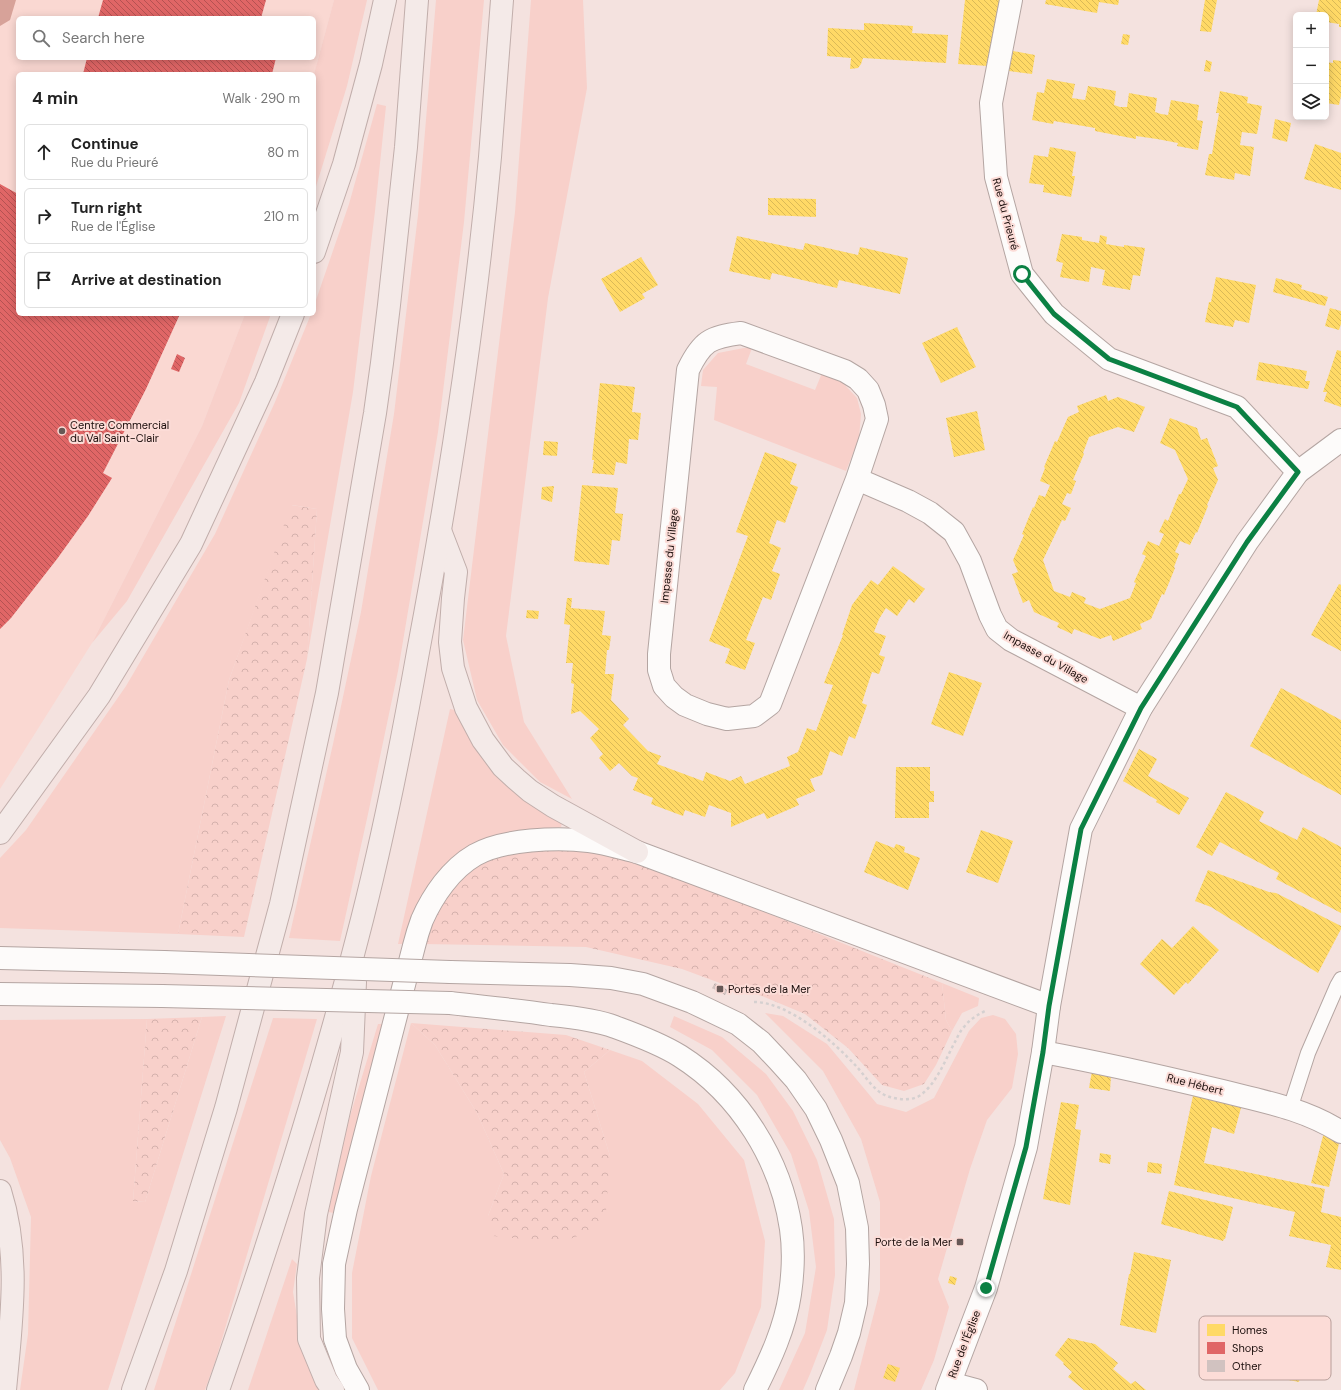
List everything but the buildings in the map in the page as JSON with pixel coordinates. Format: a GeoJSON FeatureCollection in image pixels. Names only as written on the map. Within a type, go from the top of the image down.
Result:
{"type":"FeatureCollection","features":[{"type":"Feature","properties":{"kind":"highway"},"geometry":{"type":"LineString","coordinates":[[316,246],[344,164],[371,64],[385,0]]}},
{"type":"Feature","properties":{"kind":"highway"},"geometry":{"type":"LineString","coordinates":[[133,1390],[176,1271],[228,1100],[281,904],[327,694],[376,413],[390,305],[406,147],[417,0]]}},
{"type":"Feature","properties":{"kind":"highway"},"geometry":{"type":"LineString","coordinates":[[218,1390],[253,1292],[319,1080],[358,936],[398,760],[440,533],[456,431],[478,266],[490,158],[502,0]]}},
{"type":"Feature","properties":{"kind":"highway"},"geometry":{"type":"LineString","coordinates":[[0,834],[100,696],[191,544],[266,382],[292,316]]}},
{"type":"Feature","properties":{"kind":"highway"},"geometry":{"type":"LineString","coordinates":[[440,533],[456,572],[450,642],[453,668],[466,708],[483,740],[503,767],[530,791],[553,806],[636,852]]}},
{"type":"Feature","properties":{"kind":"highway"},"geometry":{"type":"LineString","coordinates":[[334,1390],[326,1380],[309,1339],[308,1278],[316,1214],[352,1052],[358,936]]}},
{"type":"Feature","properties":{"kind":"highway"},"geometry":{"type":"LineString","coordinates":[[0,1192],[6,1211],[11,1238],[13,1271],[12,1318],[5,1390]]}},
{"type":"Feature","properties":{"kind":"street","name":"Rue du Prieuré"},"geometry":{"type":"LineString","coordinates":[[1011,0],[991,103],[996,177],[1022,274],[1054,314],[1109,359],[1237,407],[1298,472]]}},
{"type":"Feature","properties":{"kind":"street","name":"Impasse du Village"},"geometry":{"type":"LineString","coordinates":[[741,332],[845,370],[858,379],[868,390],[874,405],[877,419],[856,479],[770,704],[754,716],[727,719],[707,714],[692,708],[674,697],[664,686],[659,670],[659,654],[688,370],[695,355],[707,342],[723,335],[741,332]]}},
{"type":"Feature","properties":{"kind":"street","name":"Rue de l'Église"},"geometry":{"type":"LineString","coordinates":[[948,1386],[986,1288],[1026,1147],[1043,1052],[1049,1006],[1081,829],[1141,708],[1247,542],[1298,472],[1340,442]]}},
{"type":"Feature","properties":{"kind":"street","name":"Impasse du Village"},"geometry":{"type":"LineString","coordinates":[[856,479],[908,501],[930,513],[954,532],[970,561],[990,615],[997,629],[1011,640],[1141,708]]}},
{"type":"Feature","properties":{"kind":"street"},"geometry":{"type":"LineString","coordinates":[[358,1390],[346,1369],[335,1339],[333,1309],[334,1264],[346,1209],[422,920],[440,888],[450,875],[476,855],[489,849],[504,845],[558,840],[591,842],[636,852],[1049,1006]]}},
{"type":"Feature","properties":{"kind":"street"},"geometry":{"type":"LineString","coordinates":[[0,958],[570,975],[611,978],[643,984],[692,1002],[738,1024],[761,1042],[778,1060],[796,1080],[816,1108],[831,1140],[848,1183],[857,1228],[858,1264],[856,1303],[849,1333],[827,1390]]}},
{"type":"Feature","properties":{"kind":"street"},"geometry":{"type":"LineString","coordinates":[[0,994],[162,996],[450,1003],[573,1017],[614,1026],[648,1040],[680,1056],[708,1077],[726,1094],[758,1136],[782,1191],[791,1229],[792,1261],[790,1295],[782,1328],[766,1368],[754,1390]]}},
{"type":"Feature","properties":{"kind":"street","name":"Rue Hébert"},"geometry":{"type":"LineString","coordinates":[[1043,1052],[1164,1077],[1298,1110],[1327,1123],[1341,1132]]}},
{"type":"Feature","properties":{"kind":"street"},"geometry":{"type":"LineString","coordinates":[[948,1386],[976,1390]]}},
{"type":"Feature","properties":{"kind":"lane"},"geometry":{"type":"LineString","coordinates":[[1290,1108],[1308,1053],[1341,979]]}},
{"type":"Feature","properties":{"kind":"path"},"geometry":{"type":"LineString","coordinates":[[747,1002],[760,1002],[781,1009],[800,1018],[837,1046],[880,1093],[895,1099],[908,1100],[922,1095],[934,1080],[963,1027],[976,1016],[989,1009]]}},
{"type":"Feature","properties":{"kind":"shaded area"},"geometry":{"type":"Polygon","coordinates":[[[0,0],[334,0],[315,72],[16,72],[16,316],[244,316],[202,426],[92,643],[0,789],[0,0]]]}},
{"type":"Feature","properties":{"kind":"shaded area"},"geometry":{"type":"Polygon","coordinates":[[[0,0],[16,0],[10,20],[0,26],[0,0]]]}},
{"type":"Feature","properties":{"kind":"green space"},"geometry":{"type":"Polygon","coordinates":[[[334,0],[367,0],[347,86],[316,187],[316,72],[315,72],[334,0]]]}},
{"type":"Feature","properties":{"kind":"green space"},"geometry":{"type":"Polygon","coordinates":[[[436,0],[484,0],[464,222],[438,432],[398,671],[340,941],[289,938],[361,612],[394,414],[418,215],[436,0]]]}},
{"type":"Feature","properties":{"kind":"green space"},"geometry":{"type":"Polygon","coordinates":[[[531,0],[583,0],[587,88],[548,298],[506,636],[524,722],[572,799],[540,782],[503,745],[477,700],[463,640],[515,212],[531,0]]]}},
{"type":"Feature","properties":{"kind":"green space"},"geometry":{"type":"Polygon","coordinates":[[[377,104],[386,106],[353,392],[307,659],[317,509],[292,505],[229,680],[178,934],[0,928],[0,858],[26,830],[126,686],[215,534],[275,402],[310,316],[316,316],[316,300],[349,204],[377,104]]]}},
{"type":"Feature","properties":{"kind":"green space"},"geometry":{"type":"Polygon","coordinates":[[[244,316],[270,316],[239,403],[127,601],[92,643],[202,426],[244,316]]]}},
{"type":"Feature","properties":{"kind":"green space"},"geometry":{"type":"Polygon","coordinates":[[[752,348],[746,364],[815,390],[822,373],[842,382],[857,398],[861,414],[859,438],[846,471],[714,420],[717,387],[701,386],[703,370],[718,353],[752,348]]]}},
{"type":"Feature","properties":{"kind":"green space"},"geometry":{"type":"Polygon","coordinates":[[[291,505],[317,509],[307,659],[244,937],[178,934],[229,680],[291,505]]]}},
{"type":"Feature","properties":{"kind":"green space"},"geometry":{"type":"Polygon","coordinates":[[[450,709],[459,711],[562,823],[561,827],[521,830],[478,844],[448,862],[427,894],[406,944],[398,944],[450,709]]]}},
{"type":"Feature","properties":{"kind":"green space"},"geometry":{"type":"Polygon","coordinates":[[[579,847],[639,862],[942,983],[946,1020],[952,1031],[936,1065],[924,1084],[904,1091],[882,1085],[848,1048],[805,1014],[762,996],[736,989],[682,969],[586,947],[422,944],[437,905],[468,868],[516,849],[579,847]]]}},
{"type":"Feature","properties":{"kind":"green space"},"geometry":{"type":"Polygon","coordinates":[[[942,983],[979,998],[978,1006],[962,1013],[952,1031],[946,1020],[942,983]]]}},
{"type":"Feature","properties":{"kind":"green space"},"geometry":{"type":"Polygon","coordinates":[[[765,1013],[783,1016],[827,1044],[877,1104],[906,1112],[934,1098],[969,1031],[981,1018],[993,1015],[1005,1019],[1016,1034],[1018,1054],[1012,1088],[987,1120],[970,1169],[938,1279],[949,1307],[934,1360],[921,1390],[854,1390],[880,1290],[880,1202],[861,1139],[823,1071],[765,1013]]]}},
{"type":"Feature","properties":{"kind":"green space"},"geometry":{"type":"Polygon","coordinates":[[[226,1016],[108,1390],[20,1390],[28,1334],[31,1217],[10,1158],[0,1140],[0,1020],[147,1019],[133,1201],[145,1202],[202,1017],[226,1016]]]}},
{"type":"Feature","properties":{"kind":"green space"},"geometry":{"type":"Polygon","coordinates":[[[674,1016],[722,1037],[766,1074],[793,1111],[817,1160],[834,1219],[835,1275],[827,1330],[803,1390],[779,1390],[805,1333],[816,1267],[809,1211],[791,1154],[757,1095],[712,1050],[670,1027],[674,1016]]]}},
{"type":"Feature","properties":{"kind":"green space"},"geometry":{"type":"Polygon","coordinates":[[[202,1017],[145,1202],[133,1201],[147,1019],[202,1017]]]}},
{"type":"Feature","properties":{"kind":"green space"},"geometry":{"type":"Polygon","coordinates":[[[273,1018],[317,1019],[216,1359],[205,1390],[154,1390],[273,1018]]]}},
{"type":"Feature","properties":{"kind":"green space"},"geometry":{"type":"Polygon","coordinates":[[[411,1023],[435,1045],[477,1113],[504,1174],[488,1216],[610,1156],[584,1072],[610,1050],[642,1061],[698,1104],[744,1160],[765,1241],[761,1307],[735,1373],[720,1390],[378,1390],[352,1338],[352,1273],[371,1176],[411,1023]]]}},
{"type":"Feature","properties":{"kind":"green space"},"geometry":{"type":"Polygon","coordinates":[[[411,1023],[566,1035],[610,1050],[584,1072],[610,1156],[605,1225],[560,1243],[493,1236],[488,1216],[504,1174],[477,1113],[435,1045],[411,1023]]]}},
{"type":"Feature","properties":{"kind":"green space"},"geometry":{"type":"Polygon","coordinates":[[[378,1024],[388,1024],[338,1214],[329,1212],[333,1182],[344,1136],[378,1024]]]}},
{"type":"Feature","properties":{"kind":"green space"},"geometry":{"type":"Polygon","coordinates":[[[292,1259],[297,1264],[293,1292],[301,1341],[320,1390],[248,1390],[292,1259]]]}},
{"type":"Feature","properties":{"kind":"place","name":"Centre Commercial du Val Saint-Clair"},"geometry":{"type":"Point","coordinates":[62,431]}},
{"type":"Feature","properties":{"kind":"place","name":"Portes de la Mer"},"geometry":{"type":"Point","coordinates":[720,989]}},
{"type":"Feature","properties":{"kind":"place","name":"Porte de la Mer"},"geometry":{"type":"Point","coordinates":[960,1242]}},
{"type":"Feature","properties":{"kind":"route"},"geometry":{"type":"LineString","coordinates":[[986,1288],[1026,1147],[1043,1052],[1049,1006],[1081,829],[1141,708],[1247,542],[1298,472],[1237,407],[1109,359],[1054,314],[1022,274]]}}]}
